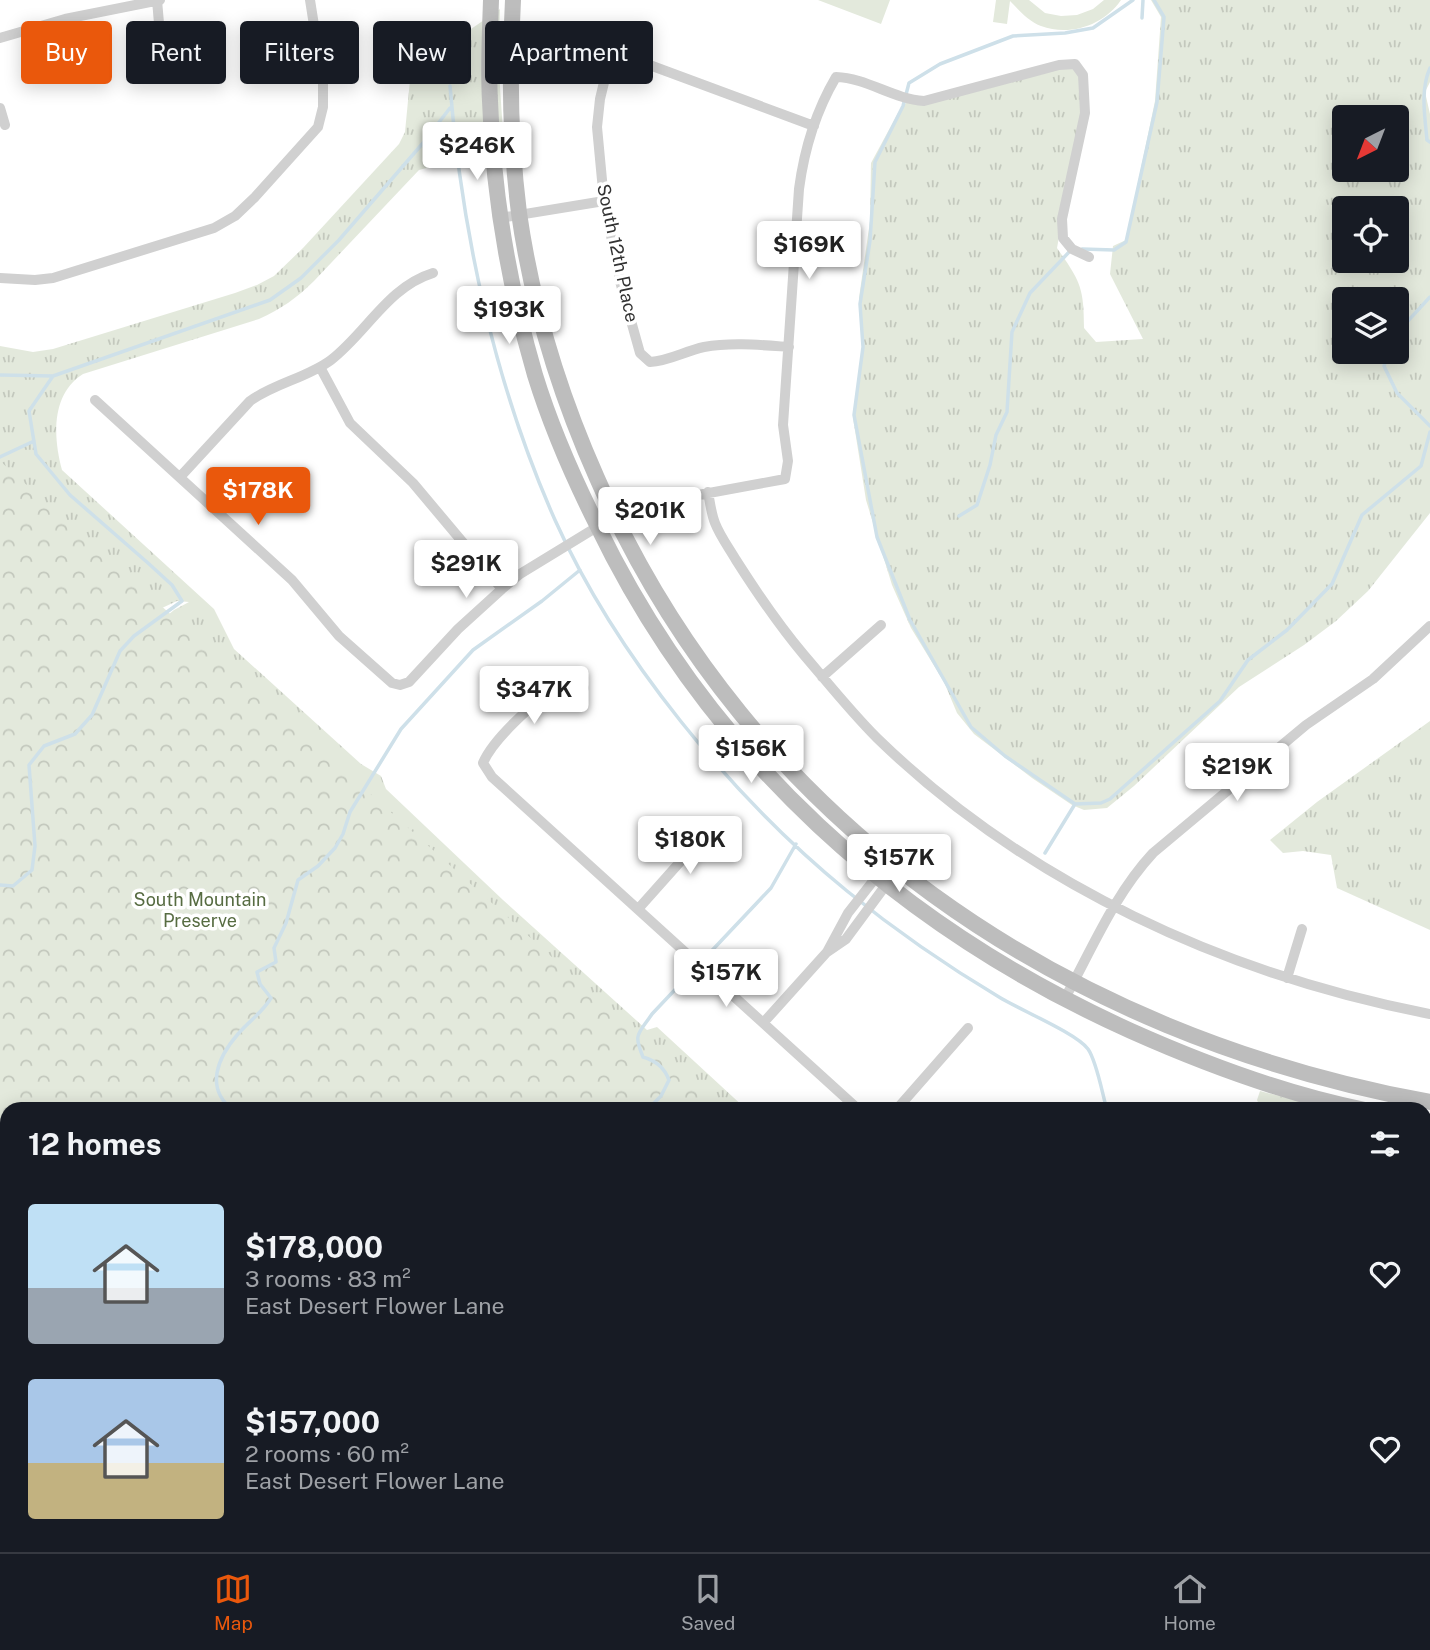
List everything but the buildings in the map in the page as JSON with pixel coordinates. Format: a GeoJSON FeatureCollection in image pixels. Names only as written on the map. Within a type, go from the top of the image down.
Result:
{"type":"FeatureCollection","features":[{"type":"Feature","properties":{"kind":"street"},"geometry":{"type":"LineString","coordinates":[[0,38],[65,19],[158,0],[159,21]]}},
{"type":"Feature","properties":{"kind":"street"},"geometry":{"type":"LineString","coordinates":[[0,278],[53,278],[214,228],[235,216],[256,197],[318,127],[324,107],[323,82],[310,0]]}},
{"type":"Feature","properties":{"kind":"street"},"geometry":{"type":"LineString","coordinates":[[491,0],[489,101],[500,218],[536,377],[567,460],[597,527],[660,640],[705,701],[766,774],[803,813],[881,881],[971,946],[1064,1000],[1164,1046],[1205,1062],[1334,1102]]}},
{"type":"Feature","properties":{"kind":"street"},"geometry":{"type":"LineString","coordinates":[[513,0],[510,95],[519,215],[538,305],[555,367],[578,435],[631,551],[675,626],[721,690],[815,797],[893,866],[985,931],[1074,982],[1132,1010],[1226,1048],[1320,1078],[1430,1102]]}},
{"type":"Feature","properties":{"kind":"street","name":"South 12th Place"},"geometry":{"type":"LineString","coordinates":[[789,347],[705,347],[650,362],[640,353],[621,285],[604,201],[597,127],[600,99],[613,58],[628,57],[814,126]]}},
{"type":"Feature","properties":{"kind":"street"},"geometry":{"type":"LineString","coordinates":[[95,400],[292,580],[339,636],[392,683],[400,685],[409,682],[458,629],[502,589],[597,527],[650,505],[785,479],[788,461],[783,425],[799,189],[814,126],[836,78],[849,78],[908,100],[924,101],[1059,65],[1075,64],[1083,75],[1085,113],[1062,219],[1063,238],[1072,249],[1089,257]]}},
{"type":"Feature","properties":{"kind":"street"},"geometry":{"type":"LineString","coordinates":[[0,108],[5,125]]}},
{"type":"Feature","properties":{"kind":"street"},"geometry":{"type":"LineString","coordinates":[[500,218],[604,201]]}},
{"type":"Feature","properties":{"kind":"street"},"geometry":{"type":"LineString","coordinates":[[180,477],[250,401],[320,367],[343,349],[406,286],[433,274]]}},
{"type":"Feature","properties":{"kind":"street"},"geometry":{"type":"LineString","coordinates":[[320,367],[350,423],[413,483],[502,589]]}},
{"type":"Feature","properties":{"kind":"street"},"geometry":{"type":"LineString","coordinates":[[708,492],[715,523],[762,601],[779,626],[822,677],[877,738],[935,789],[1027,856],[1113,905],[1224,956],[1345,996],[1430,1014]]}},
{"type":"Feature","properties":{"kind":"street"},"geometry":{"type":"LineString","coordinates":[[822,677],[881,625]]}},
{"type":"Feature","properties":{"kind":"street"},"geometry":{"type":"LineString","coordinates":[[1064,1000],[1113,905],[1133,875],[1153,853],[1306,725],[1373,679],[1430,626]]}},
{"type":"Feature","properties":{"kind":"street"},"geometry":{"type":"LineString","coordinates":[[584,688],[559,689],[534,703],[487,752],[483,763],[492,777],[850,1102]]}},
{"type":"Feature","properties":{"kind":"street"},"geometry":{"type":"LineString","coordinates":[[705,701],[721,690]]}},
{"type":"Feature","properties":{"kind":"street"},"geometry":{"type":"LineString","coordinates":[[639,908],[688,853],[696,839],[699,822]]}},
{"type":"Feature","properties":{"kind":"street"},"geometry":{"type":"LineString","coordinates":[[827,952],[845,917],[863,894],[881,881],[893,866]]}},
{"type":"Feature","properties":{"kind":"street"},"geometry":{"type":"LineString","coordinates":[[764,1022],[827,952],[846,939],[876,901],[881,881]]}},
{"type":"Feature","properties":{"kind":"street"},"geometry":{"type":"LineString","coordinates":[[845,917],[857,925]]}},
{"type":"Feature","properties":{"kind":"street"},"geometry":{"type":"LineString","coordinates":[[1287,978],[1302,929]]}},
{"type":"Feature","properties":{"kind":"street"},"geometry":{"type":"LineString","coordinates":[[903,1102],[968,1028]]}},
{"type":"Feature","properties":{"kind":"green space"},"geometry":{"type":"Polygon","coordinates":[[[818,0],[890,0],[881,24],[818,0]]]}},
{"type":"Feature","properties":{"kind":"green space"},"geometry":{"type":"Polygon","coordinates":[[[996,0],[1029,0],[1045,13],[1061,16],[1077,15],[1093,9],[1104,0],[1121,0],[1114,9],[1096,22],[1086,27],[1063,30],[1036,24],[1010,1],[1007,24],[993,22],[996,0]]]}},
{"type":"Feature","properties":{"kind":"green space"},"geometry":{"type":"Polygon","coordinates":[[[1151,0],[1430,0],[1430,82],[1425,92],[1430,114],[1430,513],[1368,591],[1336,621],[1239,687],[1107,808],[1084,810],[1032,778],[974,734],[957,713],[944,682],[911,628],[892,585],[866,500],[853,418],[863,340],[859,298],[870,221],[871,163],[908,100],[1075,64],[1085,93],[1057,248],[1079,285],[1084,328],[1096,342],[1143,339],[1110,274],[1113,246],[1126,240],[1155,101],[1161,17],[1151,0]]]}},
{"type":"Feature","properties":{"kind":"green space","name":"South Mountain Preserve"},"geometry":{"type":"Polygon","coordinates":[[[500,9],[500,21],[485,21],[485,84],[500,84],[504,147],[419,170],[314,281],[295,298],[274,311],[259,319],[83,374],[65,393],[60,404],[56,430],[59,457],[62,470],[214,609],[234,649],[361,764],[381,776],[386,789],[503,900],[647,1030],[657,1027],[738,1102],[0,1102],[0,887],[115,672],[0,878],[0,346],[33,352],[53,349],[235,293],[274,276],[399,144],[405,132],[410,84],[471,84],[471,29],[500,9]],[[177,601],[147,615],[129,647],[174,610],[189,602],[177,601]]]}},
{"type":"Feature","properties":{"kind":"green space","name":"South Mountain Preserve"},"geometry":{"type":"Polygon","coordinates":[[[0,461],[713,1102],[0,1102],[0,461]]]}},
{"type":"Feature","properties":{"kind":"green space"},"geometry":{"type":"Polygon","coordinates":[[[1430,721],[1430,930],[1337,888],[1331,855],[1303,851],[1283,853],[1270,840],[1317,802],[1430,721]]]}},
{"type":"Feature","properties":{"kind":"green space"},"geometry":{"type":"Polygon","coordinates":[[[1260,1091],[1302,1102],[1258,1102],[1260,1091]]]}},
{"type":"Feature","properties":{"kind":"waterway"},"geometry":{"type":"LineString","coordinates":[[1045,853],[1075,804],[1005,756],[971,727],[910,620],[877,537],[854,415],[863,347],[860,304],[870,241],[875,162],[903,106],[909,83],[940,64],[1013,36],[1065,33],[1093,28],[1133,0]]}},
{"type":"Feature","properties":{"kind":"waterway"},"geometry":{"type":"LineString","coordinates":[[1142,18],[1143,0]]}},
{"type":"Feature","properties":{"kind":"waterway"},"geometry":{"type":"LineString","coordinates":[[1082,249],[1114,250],[1126,242],[1157,102],[1164,17],[1154,0]]}},
{"type":"Feature","properties":{"kind":"waterway"},"geometry":{"type":"LineString","coordinates":[[1430,68],[1425,85],[1424,104],[1427,140],[1430,142]]}},
{"type":"Feature","properties":{"kind":"waterway"},"geometry":{"type":"LineString","coordinates":[[450,86],[455,142],[473,253],[484,308],[515,416],[555,520],[580,571],[610,622],[681,721],[761,813],[847,891],[902,934],[999,997],[1082,1043],[1094,1062],[1105,1102]]}},
{"type":"Feature","properties":{"kind":"waterway"},"geometry":{"type":"LineString","coordinates":[[0,375],[53,376],[270,300],[301,278],[339,240],[450,108]]}},
{"type":"Feature","properties":{"kind":"waterway"},"geometry":{"type":"LineString","coordinates":[[959,516],[977,505],[996,435],[1007,412],[1012,332],[1030,293],[1071,250]]}},
{"type":"Feature","properties":{"kind":"waterway"},"geometry":{"type":"LineString","coordinates":[[1409,320],[1430,297]]}},
{"type":"Feature","properties":{"kind":"waterway"},"geometry":{"type":"LineString","coordinates":[[1385,364],[1397,393],[1430,426]]}},
{"type":"Feature","properties":{"kind":"waterway"},"geometry":{"type":"LineString","coordinates":[[0,885],[13,886],[32,870],[35,846],[29,765],[44,746],[75,734],[92,715],[120,651],[134,636],[182,601],[172,585],[70,495],[36,454],[29,411],[53,376]]}},
{"type":"Feature","properties":{"kind":"waterway"},"geometry":{"type":"LineString","coordinates":[[1075,804],[1101,803],[1110,799],[1220,701],[1248,660],[1287,630],[1332,584],[1362,515],[1421,466],[1430,432]]}},
{"type":"Feature","properties":{"kind":"waterway"},"geometry":{"type":"LineString","coordinates":[[0,457],[34,441]]}},
{"type":"Feature","properties":{"kind":"waterway"},"geometry":{"type":"LineString","coordinates":[[225,1102],[217,1082],[220,1062],[242,1029],[271,998],[260,984],[257,972],[276,962],[274,948],[286,923],[298,880],[318,866],[335,848],[350,812],[401,729],[473,650],[580,570]]}},
{"type":"Feature","properties":{"kind":"waterway"},"geometry":{"type":"LineString","coordinates":[[655,1102],[669,1080],[659,1065],[643,1057],[638,1034],[652,1014],[771,888],[796,844]]}}]}
